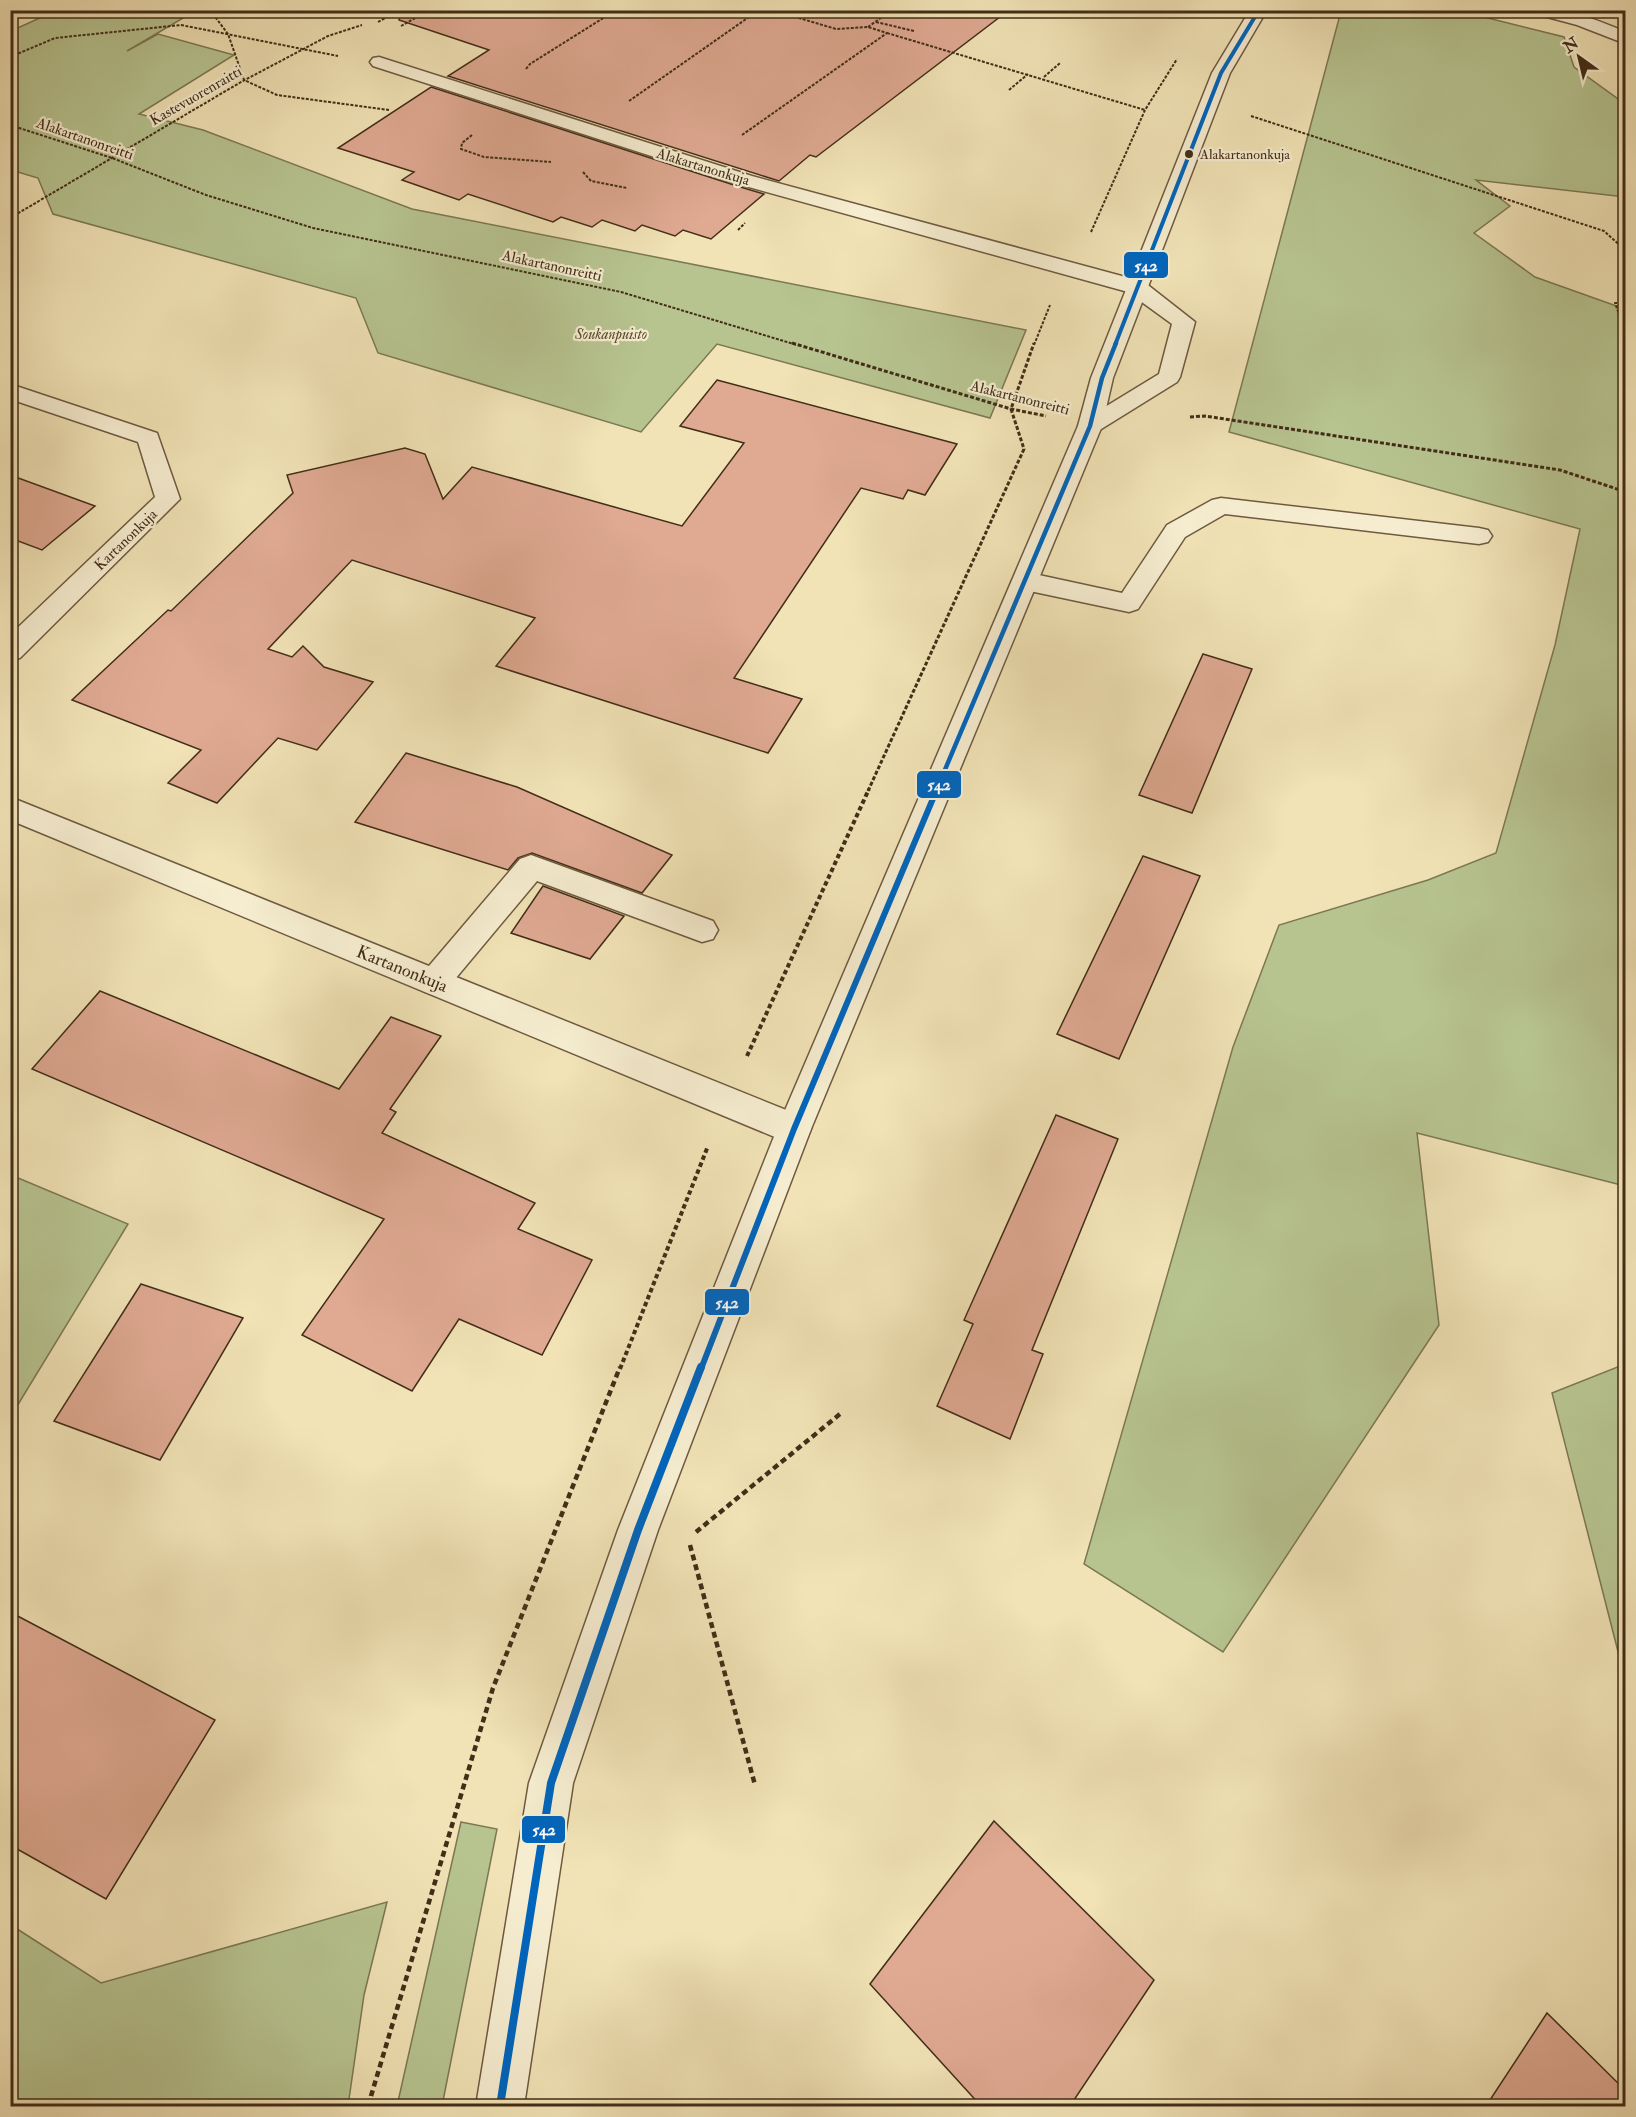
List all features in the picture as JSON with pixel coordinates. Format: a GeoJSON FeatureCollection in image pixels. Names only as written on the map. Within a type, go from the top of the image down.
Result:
{"type":"FeatureCollection","features":[{"type":"Feature","properties":{"kind":"street"},"geometry":{"type":"LineString","coordinates":[[500,2106],[551,1783],[638,1530],[794,1129],[1090,426],[1102,378],[1221,73],[1259,10]]}},
{"type":"Feature","properties":{"kind":"street"},"geometry":{"type":"LineString","coordinates":[[1542,10],[1583,21],[1626,39]]}},
{"type":"Feature","properties":{"kind":"street","name":"Alakartanonkuja"},"geometry":{"type":"LineString","coordinates":[[379,62],[699,166],[1136,287]]}},
{"type":"Feature","properties":{"kind":"street"},"geometry":{"type":"LineString","coordinates":[[1090,426],[1169,377],[1184,322],[1136,287]]}},
{"type":"Feature","properties":{"kind":"street","name":"Kartanonkuja"},"geometry":{"type":"LineString","coordinates":[[10,391],[149,438],[168,499],[10,651]]}},
{"type":"Feature","properties":{"kind":"street"},"geometry":{"type":"LineString","coordinates":[[1025,581],[1129,603],[1176,531],[1221,506],[1479,536]]}},
{"type":"Feature","properties":{"kind":"street","name":"Kartanonkuja"},"geometry":{"type":"LineString","coordinates":[[10,808],[794,1129]]}},
{"type":"Feature","properties":{"kind":"street"},"geometry":{"type":"LineString","coordinates":[[434,982],[531,867],[702,930]]}},
{"type":"Feature","properties":{"kind":"path"},"geometry":{"type":"LineString","coordinates":[[210,10],[228,34],[244,80]]}},
{"type":"Feature","properties":{"kind":"path"},"geometry":{"type":"LineString","coordinates":[[377,23],[399,10]]}},
{"type":"Feature","properties":{"kind":"path"},"geometry":{"type":"LineString","coordinates":[[394,30],[429,10]]}},
{"type":"Feature","properties":{"kind":"path"},"geometry":{"type":"LineString","coordinates":[[524,71],[530,64],[616,10]]}},
{"type":"Feature","properties":{"kind":"path"},"geometry":{"type":"LineString","coordinates":[[622,105],[759,10]]}},
{"type":"Feature","properties":{"kind":"path"},"geometry":{"type":"LineString","coordinates":[[772,10],[836,29],[868,27],[1028,73],[1145,110]]}},
{"type":"Feature","properties":{"kind":"path"},"geometry":{"type":"LineString","coordinates":[[868,27],[892,10]]}},
{"type":"Feature","properties":{"kind":"path"},"geometry":{"type":"LineString","coordinates":[[876,22],[914,31]]}},
{"type":"Feature","properties":{"kind":"path","name":"Kastevuorenraitti"},"geometry":{"type":"LineString","coordinates":[[10,218],[244,80],[303,49],[352,27],[369,24]]}},
{"type":"Feature","properties":{"kind":"path"},"geometry":{"type":"LineString","coordinates":[[10,57],[55,38],[181,25],[303,49]]}},
{"type":"Feature","properties":{"kind":"path"},"geometry":{"type":"LineString","coordinates":[[699,166],[887,33]]}},
{"type":"Feature","properties":{"kind":"path"},"geometry":{"type":"LineString","coordinates":[[370,2106],[371,2096],[493,1688],[726,1101],[1024,449],[1011,409],[1027,361],[1065,269],[1075,249],[1088,239],[1145,110],[1183,50]]}},
{"type":"Feature","properties":{"kind":"path"},"geometry":{"type":"LineString","coordinates":[[1044,78],[1060,63]]}},
{"type":"Feature","properties":{"kind":"path"},"geometry":{"type":"LineString","coordinates":[[1009,90],[1028,73]]}},
{"type":"Feature","properties":{"kind":"path"},"geometry":{"type":"LineString","coordinates":[[1210,103],[1604,231],[1626,251]]}},
{"type":"Feature","properties":{"kind":"path","name":"Alakartanonreitti"},"geometry":{"type":"LineString","coordinates":[[10,125],[112,158],[206,195],[313,228],[621,292],[1011,409],[1090,426]]}},
{"type":"Feature","properties":{"kind":"path"},"geometry":{"type":"LineString","coordinates":[[1626,303],[1615,303],[1619,314],[1626,318]]}},
{"type":"Feature","properties":{"kind":"path"},"geometry":{"type":"LineString","coordinates":[[1182,418],[1205,416],[1560,470],[1626,492]]}},
{"type":"Feature","properties":{"kind":"path"},"geometry":{"type":"LineString","coordinates":[[755,1785],[697,1578],[689,1538],[840,1414]]}},
{"type":"Feature","properties":{"kind":"green space","name":"Soukanpuisto"},"geometry":{"type":"Polygon","coordinates":[[[55,11],[195,11],[127,51],[158,34],[234,55],[139,114],[203,130],[412,209],[1026,330],[990,418],[717,344],[641,432],[378,353],[356,298],[53,214],[38,178],[11,170],[11,31],[55,11]]]}},
{"type":"Feature","properties":{"kind":"green space"},"geometry":{"type":"Polygon","coordinates":[[[1341,11],[1460,11],[1564,37],[1574,67],[1625,104],[1625,197],[1476,180],[1510,206],[1474,233],[1535,277],[1625,309],[1625,1186],[1417,1133],[1439,1325],[1223,1652],[1084,1564],[1233,1047],[1279,925],[1428,880],[1496,853],[1555,645],[1580,529],[1229,432],[1341,11]]]}},
{"type":"Feature","properties":{"kind":"green space"},"geometry":{"type":"Polygon","coordinates":[[[11,1175],[128,1224],[11,1416],[11,1175]]]}},
{"type":"Feature","properties":{"kind":"green space"},"geometry":{"type":"Polygon","coordinates":[[[1625,1364],[1625,1679],[1552,1393],[1625,1364]]]}},
{"type":"Feature","properties":{"kind":"green space"},"geometry":{"type":"Polygon","coordinates":[[[461,1822],[497,1829],[442,2106],[397,2106],[461,1822]]]}},
{"type":"Feature","properties":{"kind":"green space"},"geometry":{"type":"Polygon","coordinates":[[[387,1902],[364,1995],[348,2106],[11,2106],[11,1925],[101,1983],[387,1902]]]}},
{"type":"Feature","properties":{"kind":"building"},"geometry":{"type":"Polygon","coordinates":[[[401,10],[1009,10],[816,157],[810,155],[779,181],[448,76],[489,50],[399,20],[401,10]]]}},
{"type":"Feature","properties":{"kind":"building"},"geometry":{"type":"Polygon","coordinates":[[[431,87],[764,194],[711,239],[683,230],[675,236],[642,225],[635,231],[602,220],[592,227],[561,217],[553,222],[468,194],[459,200],[402,180],[414,172],[338,148],[431,87]]]}},
{"type":"Feature","properties":{"kind":"building"},"geometry":{"type":"Polygon","coordinates":[[[717,380],[957,444],[925,495],[908,490],[903,499],[861,488],[734,678],[802,699],[768,753],[496,666],[535,618],[352,560],[268,649],[292,657],[303,646],[324,667],[373,682],[317,750],[278,738],[217,803],[168,783],[201,750],[72,700],[168,610],[171,611],[293,493],[287,475],[405,448],[425,454],[443,499],[472,467],[682,526],[744,443],[680,426],[717,380]]]}},
{"type":"Feature","properties":{"kind":"building"},"geometry":{"type":"Polygon","coordinates":[[[10,475],[95,506],[42,550],[10,538],[10,475]]]}},
{"type":"Feature","properties":{"kind":"building"},"geometry":{"type":"Polygon","coordinates":[[[1203,654],[1252,669],[1192,813],[1139,795],[1203,654]]]}},
{"type":"Feature","properties":{"kind":"building"},"geometry":{"type":"Polygon","coordinates":[[[406,753],[517,787],[672,855],[642,893],[532,853],[518,858],[508,870],[355,822],[406,753]]]}},
{"type":"Feature","properties":{"kind":"building"},"geometry":{"type":"Polygon","coordinates":[[[1143,856],[1200,876],[1119,1059],[1057,1034],[1143,856]]]}},
{"type":"Feature","properties":{"kind":"building"},"geometry":{"type":"Polygon","coordinates":[[[543,886],[624,916],[590,959],[511,933],[543,886]]]}},
{"type":"Feature","properties":{"kind":"building"},"geometry":{"type":"Polygon","coordinates":[[[100,991],[339,1089],[391,1017],[441,1036],[390,1109],[396,1112],[382,1133],[535,1203],[518,1229],[592,1260],[542,1355],[459,1319],[412,1391],[302,1335],[384,1219],[32,1069],[100,991]]]}},
{"type":"Feature","properties":{"kind":"building"},"geometry":{"type":"Polygon","coordinates":[[[1056,1115],[1118,1139],[1032,1350],[1043,1354],[1010,1439],[937,1406],[973,1324],[964,1320],[1056,1115]]]}},
{"type":"Feature","properties":{"kind":"building"},"geometry":{"type":"Polygon","coordinates":[[[141,1284],[243,1318],[160,1460],[54,1421],[141,1284]]]}},
{"type":"Feature","properties":{"kind":"building"},"geometry":{"type":"Polygon","coordinates":[[[10,1612],[215,1720],[106,1899],[10,1845],[10,1612]]]}},
{"type":"Feature","properties":{"kind":"building"},"geometry":{"type":"Polygon","coordinates":[[[994,1821],[1154,1980],[1070,2106],[981,2106],[870,1984],[994,1821]]]}},
{"type":"Feature","properties":{"kind":"building"},"geometry":{"type":"Polygon","coordinates":[[[1547,2013],[1626,2091],[1626,2106],[1486,2106],[1547,2013]]]}},
{"type":"Feature","properties":{"kind":"transit line","name":"542"},"geometry":{"type":"LineString","coordinates":[[500,2106],[551,1783],[638,1530],[794,1129],[1090,426],[1102,378],[1221,73],[1259,10]]}},
{"type":"Feature","properties":{"kind":"place","name":"Alakartanonkuja"},"geometry":{"type":"Point","coordinates":[1189,154]}}]}
